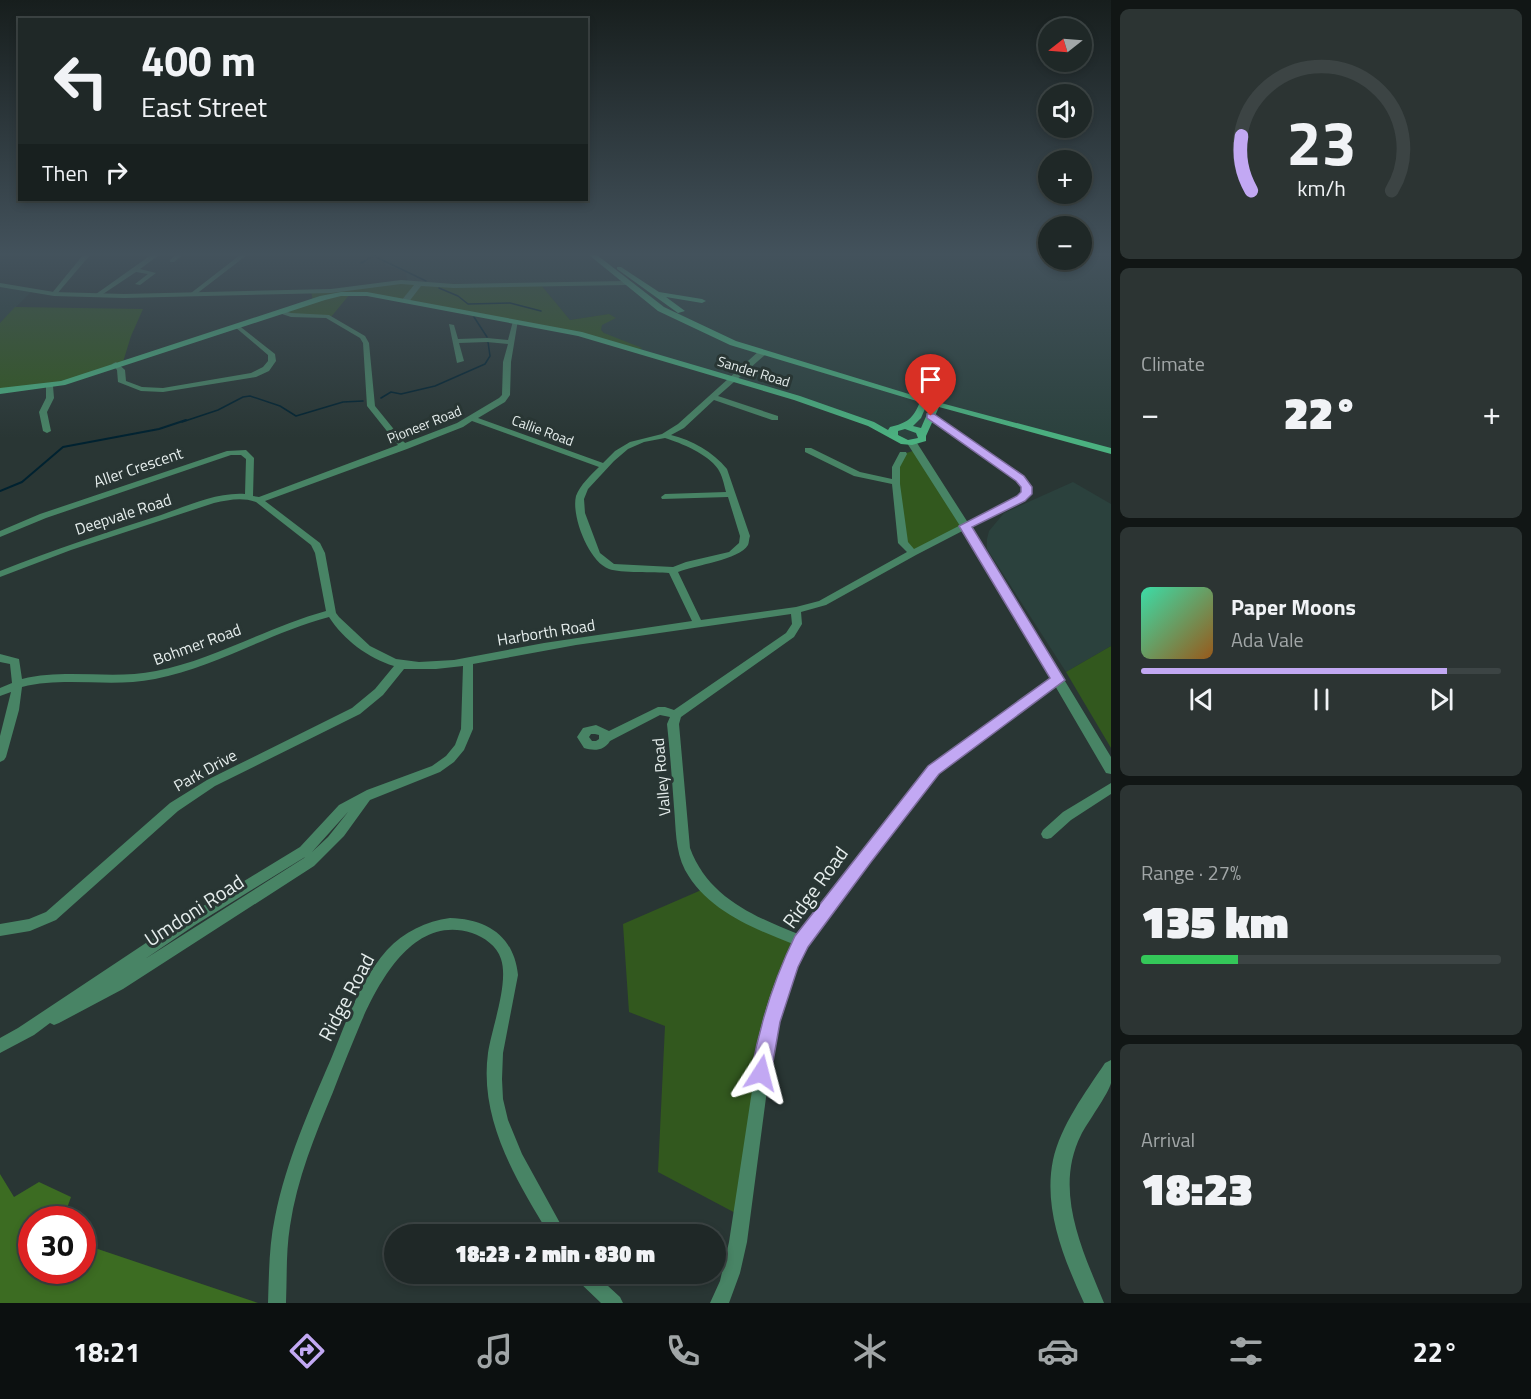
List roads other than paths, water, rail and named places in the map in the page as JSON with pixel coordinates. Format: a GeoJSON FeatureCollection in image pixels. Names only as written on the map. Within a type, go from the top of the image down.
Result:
{"type":"FeatureCollection","features":[{"type":"Feature","properties":{"kind":"main road","name":"Sander Road"},"geometry":{"type":"LineString","coordinates":[[0,391],[49,386],[269,316]]}},
{"type":"Feature","properties":{"kind":"main road","name":"Sander Road"},"geometry":{"type":"LineString","coordinates":[[487,316],[594,337],[733,378],[871,424],[898,430]]}},
{"type":"Feature","properties":{"kind":"main road"},"geometry":{"type":"LineString","coordinates":[[674,316],[762,353],[925,399],[1111,444]]}},
{"type":"Feature","properties":{"kind":"main road"},"geometry":{"type":"LineString","coordinates":[[689,316],[746,341],[925,399]]}},
{"type":"Feature","properties":{"kind":"main road"},"geometry":{"type":"LineString","coordinates":[[898,430],[915,422],[925,399]]}},
{"type":"Feature","properties":{"kind":"main road"},"geometry":{"type":"LineString","coordinates":[[898,430],[901,441],[912,443],[921,441],[937,402]]}},
{"type":"Feature","properties":{"kind":"main road"},"geometry":{"type":"LineString","coordinates":[[937,402],[1111,451]]}},
{"type":"Feature","properties":{"kind":"main road"},"geometry":{"type":"LineString","coordinates":[[898,430],[923,434]]}},
{"type":"Feature","properties":{"kind":"street"},"geometry":{"type":"LineString","coordinates":[[322,316],[329,316],[363,337],[366,343],[371,406],[404,447]]}},
{"type":"Feature","properties":{"kind":"street","name":"Pioneer Road"},"geometry":{"type":"LineString","coordinates":[[254,498],[277,494],[474,419],[504,398],[507,362],[516,321]]}},
{"type":"Feature","properties":{"kind":"street"},"geometry":{"type":"LineString","coordinates":[[451,325],[459,361]]}},
{"type":"Feature","properties":{"kind":"street"},"geometry":{"type":"LineString","coordinates":[[116,364],[121,370],[122,382],[136,388],[155,391],[244,376],[266,369],[273,359],[270,354],[237,326]]}},
{"type":"Feature","properties":{"kind":"street"},"geometry":{"type":"LineString","coordinates":[[456,341],[511,342]]}},
{"type":"Feature","properties":{"kind":"street"},"geometry":{"type":"LineString","coordinates":[[662,437],[685,441],[717,462],[724,471],[745,536],[742,546],[732,554],[693,563],[673,571],[616,568],[602,563],[595,557],[585,528],[580,498],[585,487],[615,454],[631,443],[662,437],[681,426],[762,353]]}},
{"type":"Feature","properties":{"kind":"street"},"geometry":{"type":"LineString","coordinates":[[46,431],[43,412],[50,398],[49,386]]}},
{"type":"Feature","properties":{"kind":"street"},"geometry":{"type":"LineString","coordinates":[[713,397],[774,418]]}},
{"type":"Feature","properties":{"kind":"street","name":"Harborth Road"},"geometry":{"type":"LineString","coordinates":[[331,613],[369,652],[401,665],[424,666],[796,610],[822,603],[1026,494],[1027,487],[1020,478],[931,416]]}},
{"type":"Feature","properties":{"kind":"street","name":"Callie Road"},"geometry":{"type":"LineString","coordinates":[[474,419],[604,466]]}},
{"type":"Feature","properties":{"kind":"street"},"geometry":{"type":"LineString","coordinates":[[681,426],[680,431],[685,441]]}},
{"type":"Feature","properties":{"kind":"street"},"geometry":{"type":"LineString","coordinates":[[912,443],[965,526],[1111,769]]}},
{"type":"Feature","properties":{"kind":"street"},"geometry":{"type":"LineString","coordinates":[[808,450],[857,474],[896,482]]}},
{"type":"Feature","properties":{"kind":"street","name":"Aller Crescent"},"geometry":{"type":"LineString","coordinates":[[0,534],[43,516],[230,453],[243,452],[250,458],[254,498]]}},
{"type":"Feature","properties":{"kind":"street"},"geometry":{"type":"LineString","coordinates":[[903,454],[896,467],[896,482],[903,543],[913,553]]}},
{"type":"Feature","properties":{"kind":"street"},"geometry":{"type":"LineString","coordinates":[[268,507],[277,494]]}},
{"type":"Feature","properties":{"kind":"street"},"geometry":{"type":"LineString","coordinates":[[665,497],[730,494]]}},
{"type":"Feature","properties":{"kind":"street"},"geometry":{"type":"LineString","coordinates":[[254,498],[315,543],[320,553],[331,613]]}},
{"type":"Feature","properties":{"kind":"street","name":"Deepvale Road"},"geometry":{"type":"LineString","coordinates":[[0,574],[68,548],[212,501],[254,498]]}},
{"type":"Feature","properties":{"kind":"street"},"geometry":{"type":"LineString","coordinates":[[673,571],[698,624]]}},
{"type":"Feature","properties":{"kind":"street","name":"Valley Road"},"geometry":{"type":"LineString","coordinates":[[796,610],[797,624],[790,635],[676,715],[673,724],[684,848],[689,865],[711,892],[736,912],[801,941]]}},
{"type":"Feature","properties":{"kind":"street","name":"Bohmer Road"},"geometry":{"type":"LineString","coordinates":[[0,692],[18,684],[43,678],[113,680],[154,676],[331,613]]}},
{"type":"Feature","properties":{"kind":"street"},"geometry":{"type":"LineString","coordinates":[[0,658],[15,663],[18,684],[0,757]]}},
{"type":"Feature","properties":{"kind":"street","name":"Umdoni Road"},"geometry":{"type":"LineString","coordinates":[[0,1046],[112,988],[309,862],[325,849],[356,813],[365,796],[436,769],[456,752],[465,738],[468,660]]}},
{"type":"Feature","properties":{"kind":"street","name":"Park Drive"},"geometry":{"type":"LineString","coordinates":[[0,930],[30,925],[51,916],[174,807],[211,783],[356,711],[379,692],[401,665]]}},
{"type":"Feature","properties":{"kind":"street","name":"Ridge Road"},"geometry":{"type":"LineString","coordinates":[[719,1303],[726,1292],[738,1242],[770,1022],[786,975],[801,941],[923,780],[941,764],[1058,680]]}},
{"type":"Feature","properties":{"kind":"street"},"geometry":{"type":"LineString","coordinates":[[605,738],[658,711],[676,715]]}},
{"type":"Feature","properties":{"kind":"street"},"geometry":{"type":"LineString","coordinates":[[1047,834],[1067,816],[1111,788]]}},
{"type":"Feature","properties":{"kind":"street","name":"Ridge Road"},"geometry":{"type":"LineString","coordinates":[[277,1303],[280,1229],[289,1194],[315,1115],[352,1027],[380,974],[402,945],[419,932],[442,924],[472,926],[495,937],[506,952],[511,965],[495,1068],[495,1098],[512,1149],[553,1224]]}},
{"type":"Feature","properties":{"kind":"street"},"geometry":{"type":"LineString","coordinates":[[1094,1303],[1069,1237],[1060,1192],[1060,1166],[1068,1140],[1080,1117],[1111,1069]]}},
{"type":"Feature","properties":{"kind":"street"},"geometry":{"type":"LineString","coordinates":[[594,1284],[614,1303]]}},
{"type":"Feature","properties":{"kind":"waterway"},"geometry":{"type":"LineString","coordinates":[[474,317],[487,337]]}},
{"type":"Feature","properties":{"kind":"waterway"},"geometry":{"type":"LineString","coordinates":[[381,398],[391,392],[401,394],[435,386],[485,364],[490,356],[488,342]]}},
{"type":"Feature","properties":{"kind":"waterway"},"geometry":{"type":"LineString","coordinates":[[182,422],[250,396],[280,406],[296,416],[343,402],[363,401]]}},
{"type":"Feature","properties":{"kind":"waterway"},"geometry":{"type":"LineString","coordinates":[[0,491],[22,482],[63,447],[159,429],[186,420]]}}]}
